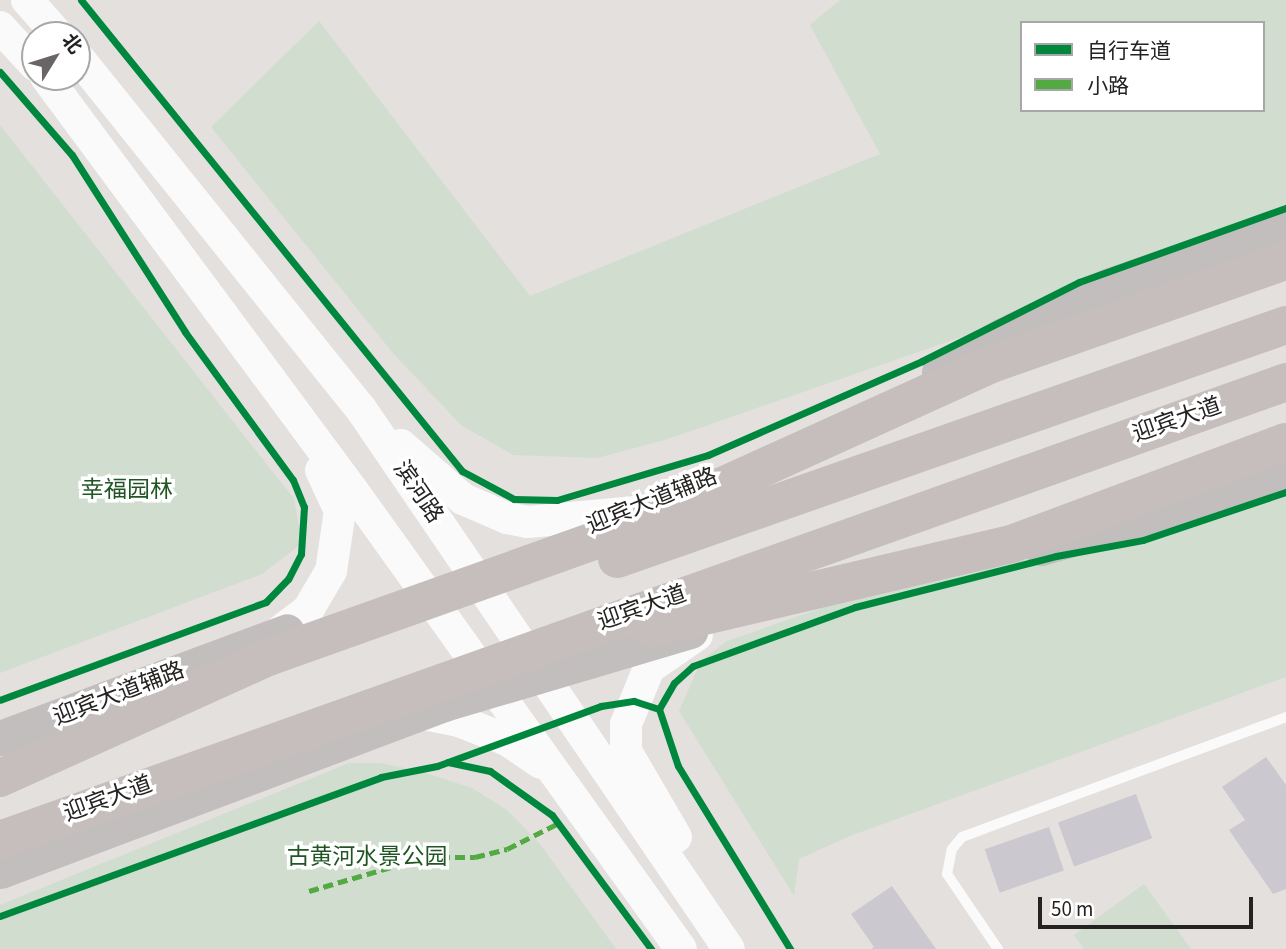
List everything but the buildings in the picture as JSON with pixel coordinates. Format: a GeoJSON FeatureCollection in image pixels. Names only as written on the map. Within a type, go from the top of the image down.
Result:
{"type":"FeatureCollection","features":[{"type":"Feature","properties":{"kind":"highway"},"geometry":{"type":"LineString","coordinates":[[0,779],[268,657],[630,528],[994,363],[1286,261]]}},
{"type":"Feature","properties":{"kind":"highway"},"geometry":{"type":"LineString","coordinates":[[0,779],[883,464],[1286,325]]}},
{"type":"Feature","properties":{"kind":"highway","name":"迎宾大道"},"geometry":{"type":"LineString","coordinates":[[0,840],[419,700],[1286,382]]}},
{"type":"Feature","properties":{"kind":"highway"},"geometry":{"type":"LineString","coordinates":[[419,700],[839,581],[1014,543],[1286,442]]}},
{"type":"Feature","properties":{"kind":"main road"},"geometry":{"type":"LineString","coordinates":[[27,0],[46,21]]}},
{"type":"Feature","properties":{"kind":"main road"},"geometry":{"type":"LineString","coordinates":[[0,27],[21,50]]}},
{"type":"Feature","properties":{"kind":"main road","name":"滨河路"},"geometry":{"type":"LineString","coordinates":[[91,74],[361,409],[729,949]]}},
{"type":"Feature","properties":{"kind":"main road"},"geometry":{"type":"LineString","coordinates":[[55,91],[171,268],[331,484],[340,511],[331,571],[309,610],[274,636]]}},
{"type":"Feature","properties":{"kind":"main road"},"geometry":{"type":"LineString","coordinates":[[56,91],[420,584],[681,949]]}},
{"type":"Feature","properties":{"kind":"main road","name":"迎宾大道辅路"},"geometry":{"type":"LineString","coordinates":[[0,738],[274,636],[634,512],[905,392],[1003,335],[1107,286],[1286,224]]}},
{"type":"Feature","properties":{"kind":"main road"},"geometry":{"type":"LineString","coordinates":[[361,409],[440,482],[484,511],[528,522],[634,512]]}},
{"type":"Feature","properties":{"kind":"main road"},"geometry":{"type":"LineString","coordinates":[[0,871],[419,700],[496,689],[720,622],[1135,524],[1286,477]]}},
{"type":"Feature","properties":{"kind":"main road"},"geometry":{"type":"LineString","coordinates":[[720,622],[649,668],[626,724],[626,751],[744,949]]}},
{"type":"Feature","properties":{"kind":"main road"},"geometry":{"type":"LineString","coordinates":[[419,700],[459,721],[507,740],[559,775]]}},
{"type":"Feature","properties":{"kind":"lane"},"geometry":{"type":"LineString","coordinates":[[998,949],[947,874],[952,849],[962,837],[1286,717]]}},
{"type":"Feature","properties":{"kind":"green space"},"geometry":{"type":"Polygon","coordinates":[[[840,0],[1286,0],[1286,224],[668,439],[597,458],[513,455],[461,425],[392,352],[211,127],[319,21],[530,296],[880,154],[810,25],[840,0]]]}},
{"type":"Feature","properties":{"kind":"green space","name":"幸福园林"},"geometry":{"type":"Polygon","coordinates":[[[0,125],[294,499],[302,543],[262,574],[0,673],[0,125]]]}},
{"type":"Feature","properties":{"kind":"green space"},"geometry":{"type":"Polygon","coordinates":[[[1286,447],[1286,677],[850,836],[799,859],[794,896],[679,711],[701,661],[727,641],[1286,447]]]}},
{"type":"Feature","properties":{"kind":"green space","name":"古黄河水景公园"},"geometry":{"type":"Polygon","coordinates":[[[349,763],[380,763],[419,771],[472,788],[507,810],[540,844],[616,949],[0,949],[0,905],[349,763]]]}},
{"type":"Feature","properties":{"kind":"green space"},"geometry":{"type":"Polygon","coordinates":[[[1144,884],[1191,949],[1084,949],[1074,935],[1144,884]]]}},
{"type":"Feature","properties":{"kind":"marked path"},"geometry":{"type":"LineString","coordinates":[[309,891],[425,857],[475,857],[507,849],[559,823]]}},
{"type":"Feature","properties":{"kind":"cycle path"},"geometry":{"type":"LineString","coordinates":[[81,0],[462,471],[514,499],[557,500],[708,455],[922,361],[1079,282],[1286,208]]}},
{"type":"Feature","properties":{"kind":"cycle path"},"geometry":{"type":"LineString","coordinates":[[0,72],[72,155],[185,332],[293,480],[304,507],[301,554],[288,579],[266,602],[0,700]]}},
{"type":"Feature","properties":{"kind":"cycle path"},"geometry":{"type":"LineString","coordinates":[[0,916],[381,777],[437,766],[601,706],[634,701],[659,709],[674,683],[693,666],[855,607],[1056,556],[1143,540],[1286,492]]}},
{"type":"Feature","properties":{"kind":"cycle path"},"geometry":{"type":"LineString","coordinates":[[659,709],[678,766],[790,949]]}},
{"type":"Feature","properties":{"kind":"cycle path"},"geometry":{"type":"LineString","coordinates":[[448,762],[490,771],[552,815],[651,949]]}}]}
